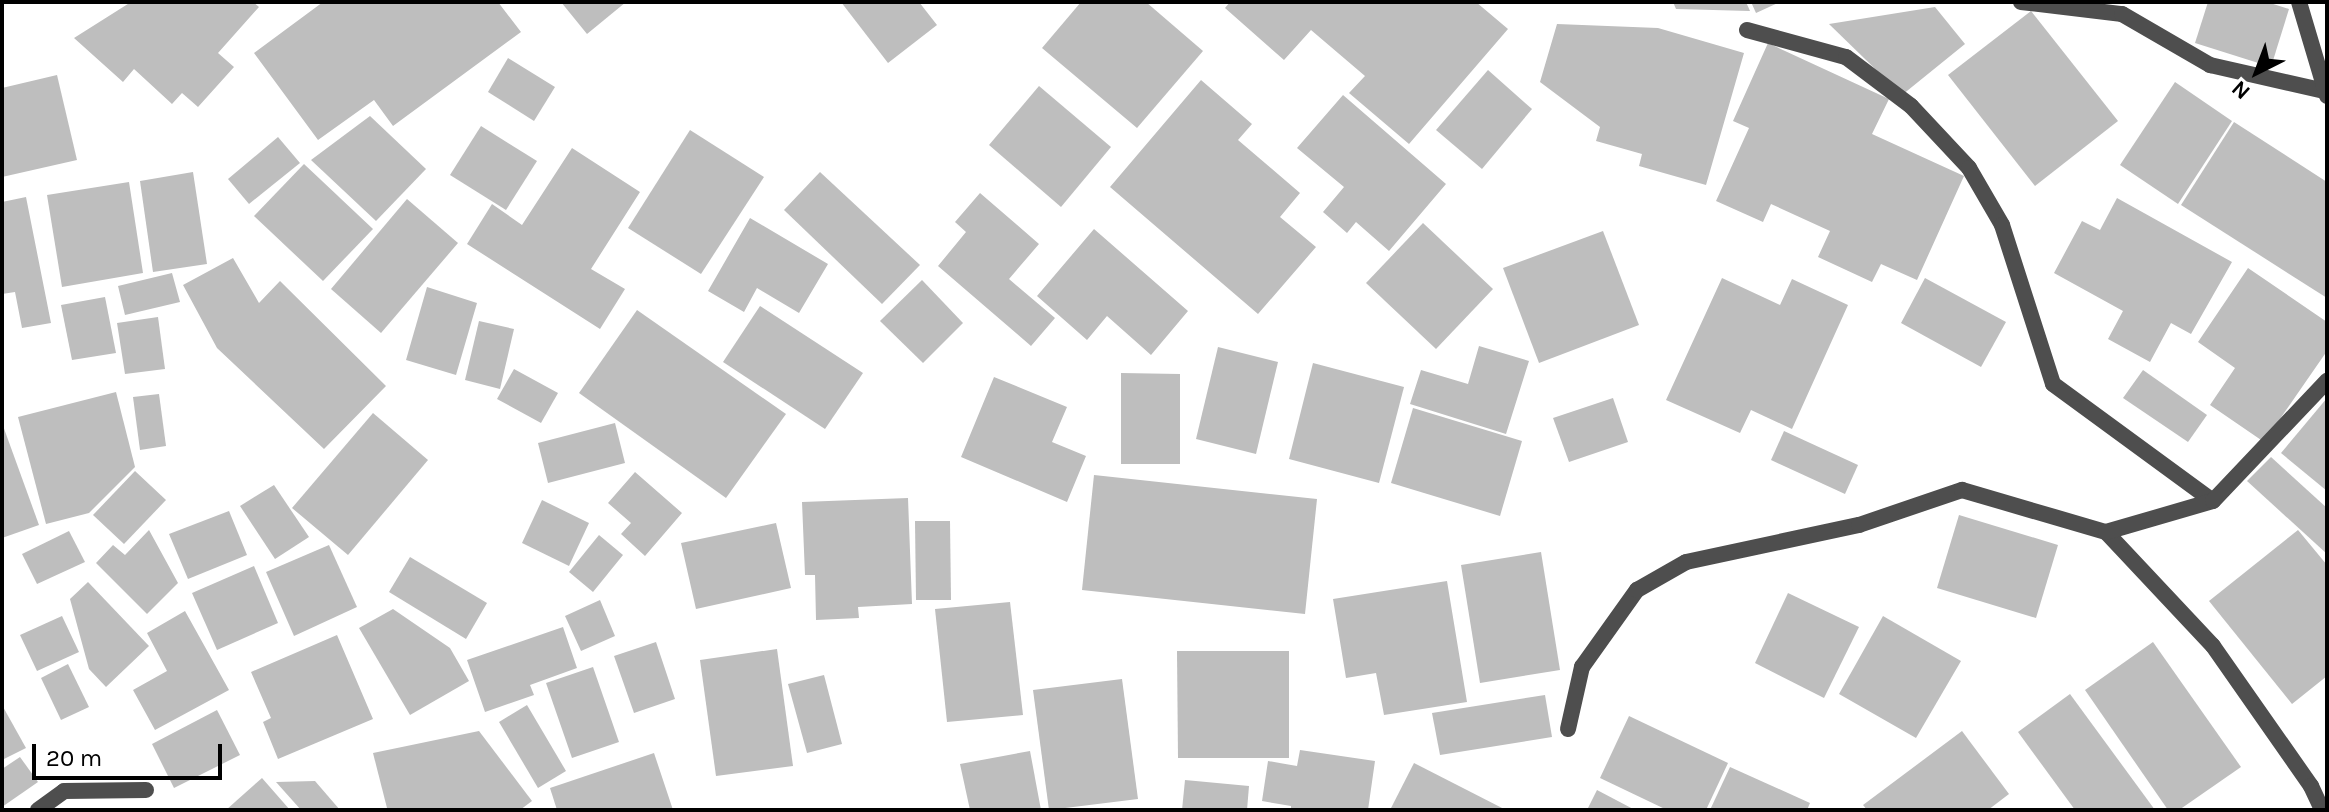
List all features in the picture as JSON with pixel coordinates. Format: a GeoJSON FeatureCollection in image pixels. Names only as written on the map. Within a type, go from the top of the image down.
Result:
{"type":"FeatureCollection","features":[{"type":"Feature","properties":{"kind":"street"},"geometry":{"type":"LineString","coordinates":[[2021,2],[2122,14],[2210,65],[2325,94],[2299,2]]}},
{"type":"Feature","properties":{"kind":"street"},"geometry":{"type":"LineString","coordinates":[[1747,30],[1846,57],[1911,106],[1969,168],[2002,225],[2053,384],[2213,501]]}},
{"type":"Feature","properties":{"kind":"street"},"geometry":{"type":"LineString","coordinates":[[2106,532],[2213,501],[2327,381]]}},
{"type":"Feature","properties":{"kind":"street"},"geometry":{"type":"LineString","coordinates":[[1568,729],[1582,667],[1637,590],[1686,562],[1859,525],[1962,490],[2106,532],[2213,646],[2311,786],[2322,810]]}},
{"type":"Feature","properties":{"kind":"street"},"geometry":{"type":"LineString","coordinates":[[38,810],[64,791],[146,790]]}},
{"type":"Feature","properties":{"kind":"building"},"geometry":{"type":"Polygon","coordinates":[[[131,2],[253,2],[259,7],[218,53],[234,67],[198,107],[182,93],[172,104],[134,69],[123,82],[74,38],[131,2]]]}},
{"type":"Feature","properties":{"kind":"building"},"geometry":{"type":"Polygon","coordinates":[[[323,2],[498,2],[521,32],[393,126],[374,100],[318,140],[254,53],[323,2]]]}},
{"type":"Feature","properties":{"kind":"building"},"geometry":{"type":"Polygon","coordinates":[[[561,2],[626,2],[587,34],[561,2]]]}},
{"type":"Feature","properties":{"kind":"building"},"geometry":{"type":"Polygon","coordinates":[[[841,2],[919,2],[937,25],[888,63],[841,2]]]}},
{"type":"Feature","properties":{"kind":"building"},"geometry":{"type":"Polygon","coordinates":[[[1081,2],[1146,2],[1203,51],[1137,128],[1042,48],[1081,2]]]}},
{"type":"Feature","properties":{"kind":"building"},"geometry":{"type":"Polygon","coordinates":[[[1230,2],[1476,2],[1508,29],[1409,144],[1349,93],[1365,76],[1311,30],[1284,60],[1225,8],[1230,2]]]}},
{"type":"Feature","properties":{"kind":"building"},"geometry":{"type":"Polygon","coordinates":[[[1673,2],[1746,2],[1750,11],[1676,9],[1673,2]]]}},
{"type":"Feature","properties":{"kind":"building"},"geometry":{"type":"Polygon","coordinates":[[[1751,2],[1780,2],[1756,13],[1751,2]]]}},
{"type":"Feature","properties":{"kind":"building"},"geometry":{"type":"Polygon","coordinates":[[[2208,2],[2267,2],[2289,9],[2271,67],[2195,43],[2208,2]]]}},
{"type":"Feature","properties":{"kind":"building"},"geometry":{"type":"Polygon","coordinates":[[[1935,7],[1965,44],[1902,95],[1829,24],[1935,7]]]}},
{"type":"Feature","properties":{"kind":"building"},"geometry":{"type":"Polygon","coordinates":[[[2031,11],[2118,121],[2035,186],[1948,75],[2031,11]]]}},
{"type":"Feature","properties":{"kind":"building"},"geometry":{"type":"Polygon","coordinates":[[[1557,24],[1658,28],[1744,53],[1706,185],[1639,166],[1642,154],[1596,141],[1600,127],[1540,82],[1557,24]]]}},
{"type":"Feature","properties":{"kind":"building"},"geometry":{"type":"Polygon","coordinates":[[[1768,43],[1889,99],[1872,134],[1964,176],[1917,280],[1881,264],[1872,282],[1818,257],[1830,231],[1771,204],[1763,222],[1716,201],[1749,128],[1733,121],[1768,43]]]}},
{"type":"Feature","properties":{"kind":"building"},"geometry":{"type":"Polygon","coordinates":[[[508,58],[555,87],[534,121],[488,92],[508,58]]]}},
{"type":"Feature","properties":{"kind":"building"},"geometry":{"type":"Polygon","coordinates":[[[1488,70],[1532,109],[1482,169],[1436,130],[1488,70]]]}},
{"type":"Feature","properties":{"kind":"building"},"geometry":{"type":"Polygon","coordinates":[[[57,75],[77,160],[2,177],[2,88],[57,75]]]}},
{"type":"Feature","properties":{"kind":"building"},"geometry":{"type":"Polygon","coordinates":[[[1201,80],[1252,124],[1238,140],[1300,193],[1280,217],[1316,247],[1258,314],[1110,187],[1201,80]]]}},
{"type":"Feature","properties":{"kind":"building"},"geometry":{"type":"Polygon","coordinates":[[[2175,82],[2232,121],[2178,204],[2120,165],[2175,82]]]}},
{"type":"Feature","properties":{"kind":"building"},"geometry":{"type":"Polygon","coordinates":[[[1039,86],[1111,147],[1061,207],[989,145],[1039,86]]]}},
{"type":"Feature","properties":{"kind":"building"},"geometry":{"type":"Polygon","coordinates":[[[1343,95],[1446,184],[1389,251],[1356,222],[1347,233],[1323,212],[1344,187],[1297,148],[1343,95]]]}},
{"type":"Feature","properties":{"kind":"building"},"geometry":{"type":"Polygon","coordinates":[[[370,116],[426,169],[376,221],[311,160],[370,116]]]}},
{"type":"Feature","properties":{"kind":"building"},"geometry":{"type":"Polygon","coordinates":[[[2234,122],[2327,182],[2327,298],[2181,205],[2234,122]]]}},
{"type":"Feature","properties":{"kind":"building"},"geometry":{"type":"Polygon","coordinates":[[[481,126],[537,161],[506,210],[450,175],[481,126]]]}},
{"type":"Feature","properties":{"kind":"building"},"geometry":{"type":"Polygon","coordinates":[[[690,130],[764,177],[701,274],[628,228],[690,130]]]}},
{"type":"Feature","properties":{"kind":"building"},"geometry":{"type":"Polygon","coordinates":[[[278,137],[300,163],[249,204],[228,179],[278,137]]]}},
{"type":"Feature","properties":{"kind":"building"},"geometry":{"type":"Polygon","coordinates":[[[572,148],[640,192],[591,269],[625,289],[600,329],[467,244],[492,204],[522,225],[572,148]]]}},
{"type":"Feature","properties":{"kind":"building"},"geometry":{"type":"Polygon","coordinates":[[[304,164],[373,229],[323,281],[254,216],[304,164]]]}},
{"type":"Feature","properties":{"kind":"building"},"geometry":{"type":"Polygon","coordinates":[[[193,172],[207,264],[153,272],[140,181],[193,172]]]}},
{"type":"Feature","properties":{"kind":"building"},"geometry":{"type":"Polygon","coordinates":[[[820,172],[920,265],[882,304],[784,210],[820,172]]]}},
{"type":"Feature","properties":{"kind":"building"},"geometry":{"type":"Polygon","coordinates":[[[129,182],[143,273],[62,287],[47,195],[129,182]]]}},
{"type":"Feature","properties":{"kind":"building"},"geometry":{"type":"Polygon","coordinates":[[[980,193],[1039,244],[1009,279],[1055,318],[1031,346],[938,266],[966,232],[955,222],[980,193]]]}},
{"type":"Feature","properties":{"kind":"building"},"geometry":{"type":"Polygon","coordinates":[[[26,197],[51,323],[22,328],[15,292],[2,294],[2,202],[26,197]]]}},
{"type":"Feature","properties":{"kind":"building"},"geometry":{"type":"Polygon","coordinates":[[[2117,198],[2232,262],[2191,334],[2171,323],[2150,362],[2108,339],[2123,311],[2054,273],[2082,221],[2100,230],[2117,198]]]}},
{"type":"Feature","properties":{"kind":"building"},"geometry":{"type":"Polygon","coordinates":[[[407,199],[458,243],[381,333],[331,289],[407,199]]]}},
{"type":"Feature","properties":{"kind":"building"},"geometry":{"type":"Polygon","coordinates":[[[750,218],[828,264],[799,313],[757,288],[744,312],[708,291],[750,218]]]}},
{"type":"Feature","properties":{"kind":"building"},"geometry":{"type":"Polygon","coordinates":[[[1423,223],[1493,289],[1436,349],[1366,283],[1423,223]]]}},
{"type":"Feature","properties":{"kind":"building"},"geometry":{"type":"Polygon","coordinates":[[[1094,229],[1188,311],[1151,355],[1107,316],[1087,340],[1037,296],[1094,229]]]}},
{"type":"Feature","properties":{"kind":"building"},"geometry":{"type":"Polygon","coordinates":[[[1603,231],[1639,325],[1539,363],[1503,268],[1603,231]]]}},
{"type":"Feature","properties":{"kind":"building"},"geometry":{"type":"Polygon","coordinates":[[[233,258],[259,303],[280,281],[386,386],[324,449],[217,348],[183,285],[233,258]]]}},
{"type":"Feature","properties":{"kind":"building"},"geometry":{"type":"Polygon","coordinates":[[[2248,268],[2327,322],[2327,351],[2264,442],[2210,405],[2235,368],[2198,342],[2248,268]]]}},
{"type":"Feature","properties":{"kind":"building"},"geometry":{"type":"Polygon","coordinates":[[[172,273],[180,302],[125,315],[118,286],[172,273]]]}},
{"type":"Feature","properties":{"kind":"building"},"geometry":{"type":"Polygon","coordinates":[[[1722,278],[1780,305],[1792,279],[1848,305],[1792,429],[1751,410],[1740,433],[1666,400],[1722,278]]]}},
{"type":"Feature","properties":{"kind":"building"},"geometry":{"type":"Polygon","coordinates":[[[1925,278],[2006,322],[1981,367],[1901,323],[1925,278]]]}},
{"type":"Feature","properties":{"kind":"building"},"geometry":{"type":"Polygon","coordinates":[[[922,280],[963,323],[923,363],[880,321],[922,280]]]}},
{"type":"Feature","properties":{"kind":"building"},"geometry":{"type":"Polygon","coordinates":[[[427,287],[477,303],[456,375],[406,360],[427,287]]]}},
{"type":"Feature","properties":{"kind":"building"},"geometry":{"type":"Polygon","coordinates":[[[105,297],[116,353],[72,360],[61,305],[105,297]]]}},
{"type":"Feature","properties":{"kind":"building"},"geometry":{"type":"Polygon","coordinates":[[[760,306],[863,373],[825,429],[723,362],[760,306]]]}},
{"type":"Feature","properties":{"kind":"building"},"geometry":{"type":"Polygon","coordinates":[[[637,310],[786,414],[726,498],[579,393],[637,310]]]}},
{"type":"Feature","properties":{"kind":"building"},"geometry":{"type":"Polygon","coordinates":[[[158,317],[165,369],[125,374],[117,323],[158,317]]]}},
{"type":"Feature","properties":{"kind":"building"},"geometry":{"type":"Polygon","coordinates":[[[479,321],[514,329],[500,389],[465,380],[479,321]]]}},
{"type":"Feature","properties":{"kind":"building"},"geometry":{"type":"Polygon","coordinates":[[[1479,346],[1529,361],[1506,434],[1410,404],[1421,370],[1468,384],[1479,346]]]}},
{"type":"Feature","properties":{"kind":"building"},"geometry":{"type":"Polygon","coordinates":[[[1218,347],[1278,362],[1256,454],[1196,439],[1218,347]]]}},
{"type":"Feature","properties":{"kind":"building"},"geometry":{"type":"Polygon","coordinates":[[[1313,363],[1404,387],[1379,483],[1289,459],[1313,363]]]}},
{"type":"Feature","properties":{"kind":"building"},"geometry":{"type":"Polygon","coordinates":[[[514,369],[558,393],[541,423],[497,399],[514,369]]]}},
{"type":"Feature","properties":{"kind":"building"},"geometry":{"type":"Polygon","coordinates":[[[2143,370],[2207,415],[2188,442],[2123,398],[2143,370]]]}},
{"type":"Feature","properties":{"kind":"building"},"geometry":{"type":"Polygon","coordinates":[[[1121,373],[1180,374],[1180,464],[1121,464],[1121,373]]]}},
{"type":"Feature","properties":{"kind":"building"},"geometry":{"type":"Polygon","coordinates":[[[994,377],[1067,407],[1052,442],[1086,456],[1067,502],[961,457],[994,377]]]}},
{"type":"Feature","properties":{"kind":"building"},"geometry":{"type":"Polygon","coordinates":[[[116,392],[135,467],[89,513],[46,524],[18,417],[116,392]]]}},
{"type":"Feature","properties":{"kind":"building"},"geometry":{"type":"Polygon","coordinates":[[[159,394],[166,446],[140,450],[133,397],[159,394]]]}},
{"type":"Feature","properties":{"kind":"building"},"geometry":{"type":"Polygon","coordinates":[[[1613,398],[1628,442],[1569,462],[1553,418],[1613,398]]]}},
{"type":"Feature","properties":{"kind":"building"},"geometry":{"type":"Polygon","coordinates":[[[2327,398],[2327,491],[2281,453],[2327,398]]]}},
{"type":"Feature","properties":{"kind":"building"},"geometry":{"type":"Polygon","coordinates":[[[1413,408],[1522,441],[1500,516],[1391,483],[1413,408]]]}},
{"type":"Feature","properties":{"kind":"building"},"geometry":{"type":"Polygon","coordinates":[[[373,413],[428,460],[348,555],[292,508],[373,413]]]}},
{"type":"Feature","properties":{"kind":"building"},"geometry":{"type":"Polygon","coordinates":[[[2,423],[39,525],[2,538],[2,423]]]}},
{"type":"Feature","properties":{"kind":"building"},"geometry":{"type":"Polygon","coordinates":[[[615,423],[625,463],[548,483],[538,443],[615,423]]]}},
{"type":"Feature","properties":{"kind":"building"},"geometry":{"type":"Polygon","coordinates":[[[1784,431],[1858,465],[1845,494],[1771,460],[1784,431]]]}},
{"type":"Feature","properties":{"kind":"building"},"geometry":{"type":"Polygon","coordinates":[[[2271,457],[2327,508],[2327,554],[2247,481],[2271,457]]]}},
{"type":"Feature","properties":{"kind":"building"},"geometry":{"type":"Polygon","coordinates":[[[135,471],[166,500],[124,544],[93,515],[135,471]]]}},
{"type":"Feature","properties":{"kind":"building"},"geometry":{"type":"Polygon","coordinates":[[[635,472],[682,513],[645,556],[621,534],[631,523],[608,503],[635,472]]]}},
{"type":"Feature","properties":{"kind":"building"},"geometry":{"type":"Polygon","coordinates":[[[1094,475],[1317,499],[1305,614],[1082,590],[1094,475]]]}},
{"type":"Feature","properties":{"kind":"building"},"geometry":{"type":"Polygon","coordinates":[[[274,485],[309,537],[275,559],[240,506],[274,485]]]}},
{"type":"Feature","properties":{"kind":"building"},"geometry":{"type":"Polygon","coordinates":[[[908,498],[912,604],[858,607],[859,618],[816,620],[815,575],[805,575],[802,502],[908,498]]]}},
{"type":"Feature","properties":{"kind":"building"},"geometry":{"type":"Polygon","coordinates":[[[542,500],[589,523],[569,566],[522,543],[542,500]]]}},
{"type":"Feature","properties":{"kind":"building"},"geometry":{"type":"Polygon","coordinates":[[[229,511],[247,555],[188,579],[169,534],[229,511]]]}},
{"type":"Feature","properties":{"kind":"building"},"geometry":{"type":"Polygon","coordinates":[[[1959,515],[2058,545],[2036,618],[1937,588],[1959,515]]]}},
{"type":"Feature","properties":{"kind":"building"},"geometry":{"type":"Polygon","coordinates":[[[915,521],[950,521],[951,600],[916,600],[915,521]]]}},
{"type":"Feature","properties":{"kind":"building"},"geometry":{"type":"Polygon","coordinates":[[[776,523],[791,588],[696,609],[681,543],[776,523]]]}},
{"type":"Feature","properties":{"kind":"building"},"geometry":{"type":"Polygon","coordinates":[[[149,530],[178,583],[147,614],[96,563],[113,545],[125,555],[149,530]]]}},
{"type":"Feature","properties":{"kind":"building"},"geometry":{"type":"Polygon","coordinates":[[[2298,530],[2327,565],[2327,676],[2292,704],[2209,601],[2298,530]]]}},
{"type":"Feature","properties":{"kind":"building"},"geometry":{"type":"Polygon","coordinates":[[[69,531],[85,562],[37,584],[22,554],[69,531]]]}},
{"type":"Feature","properties":{"kind":"building"},"geometry":{"type":"Polygon","coordinates":[[[599,535],[623,555],[593,592],[569,572],[599,535]]]}},
{"type":"Feature","properties":{"kind":"building"},"geometry":{"type":"Polygon","coordinates":[[[329,545],[357,607],[294,636],[266,572],[329,545]]]}},
{"type":"Feature","properties":{"kind":"building"},"geometry":{"type":"Polygon","coordinates":[[[1541,552],[1560,670],[1480,683],[1461,565],[1541,552]]]}},
{"type":"Feature","properties":{"kind":"building"},"geometry":{"type":"Polygon","coordinates":[[[410,557],[487,603],[466,639],[389,592],[410,557]]]}},
{"type":"Feature","properties":{"kind":"building"},"geometry":{"type":"Polygon","coordinates":[[[254,566],[278,623],[217,650],[192,593],[254,566]]]}},
{"type":"Feature","properties":{"kind":"building"},"geometry":{"type":"Polygon","coordinates":[[[1447,581],[1467,702],[1384,715],[1376,673],[1346,678],[1333,599],[1447,581]]]}},
{"type":"Feature","properties":{"kind":"building"},"geometry":{"type":"Polygon","coordinates":[[[88,582],[149,646],[106,687],[89,669],[70,599],[88,582]]]}},
{"type":"Feature","properties":{"kind":"building"},"geometry":{"type":"Polygon","coordinates":[[[1788,593],[1859,627],[1824,698],[1755,663],[1788,593]]]}},
{"type":"Feature","properties":{"kind":"building"},"geometry":{"type":"Polygon","coordinates":[[[600,600],[615,636],[581,651],[565,616],[600,600]]]}},
{"type":"Feature","properties":{"kind":"building"},"geometry":{"type":"Polygon","coordinates":[[[1010,602],[1023,715],[947,722],[935,609],[1010,602]]]}},
{"type":"Feature","properties":{"kind":"building"},"geometry":{"type":"Polygon","coordinates":[[[393,609],[450,648],[469,681],[410,715],[359,628],[393,609]]]}},
{"type":"Feature","properties":{"kind":"building"},"geometry":{"type":"Polygon","coordinates":[[[185,611],[229,690],[155,730],[133,690],[167,671],[147,633],[185,611]]]}},
{"type":"Feature","properties":{"kind":"building"},"geometry":{"type":"Polygon","coordinates":[[[62,616],[79,652],[37,671],[20,635],[62,616]]]}},
{"type":"Feature","properties":{"kind":"building"},"geometry":{"type":"Polygon","coordinates":[[[1883,616],[1961,661],[1916,738],[1839,694],[1883,616]]]}},
{"type":"Feature","properties":{"kind":"building"},"geometry":{"type":"Polygon","coordinates":[[[563,627],[577,668],[530,685],[534,695],[485,712],[467,660],[563,627]]]}},
{"type":"Feature","properties":{"kind":"building"},"geometry":{"type":"Polygon","coordinates":[[[337,635],[373,719],[278,759],[263,722],[271,718],[251,672],[337,635]]]}},
{"type":"Feature","properties":{"kind":"building"},"geometry":{"type":"Polygon","coordinates":[[[656,642],[675,699],[634,713],[614,656],[656,642]]]}},
{"type":"Feature","properties":{"kind":"building"},"geometry":{"type":"Polygon","coordinates":[[[2153,642],[2241,767],[2179,810],[2168,810],[2085,690],[2153,642]]]}},
{"type":"Feature","properties":{"kind":"building"},"geometry":{"type":"Polygon","coordinates":[[[777,649],[793,766],[716,776],[700,660],[777,649]]]}},
{"type":"Feature","properties":{"kind":"building"},"geometry":{"type":"Polygon","coordinates":[[[1177,651],[1289,651],[1289,758],[1178,758],[1177,651]]]}},
{"type":"Feature","properties":{"kind":"building"},"geometry":{"type":"Polygon","coordinates":[[[68,664],[89,707],[61,720],[41,678],[68,664]]]}},
{"type":"Feature","properties":{"kind":"building"},"geometry":{"type":"Polygon","coordinates":[[[593,667],[619,742],[572,758],[546,683],[593,667]]]}},
{"type":"Feature","properties":{"kind":"building"},"geometry":{"type":"Polygon","coordinates":[[[824,675],[842,744],[807,753],[788,684],[824,675]]]}},
{"type":"Feature","properties":{"kind":"building"},"geometry":{"type":"Polygon","coordinates":[[[1122,679],[1138,799],[1049,810],[1033,690],[1122,679]]]}},
{"type":"Feature","properties":{"kind":"building"},"geometry":{"type":"Polygon","coordinates":[[[2070,694],[2155,810],[2075,810],[2018,732],[2070,694]]]}},
{"type":"Feature","properties":{"kind":"building"},"geometry":{"type":"Polygon","coordinates":[[[1545,695],[1552,737],[1440,755],[1432,713],[1545,695]]]}},
{"type":"Feature","properties":{"kind":"building"},"geometry":{"type":"Polygon","coordinates":[[[2,705],[26,748],[2,760],[2,705]]]}},
{"type":"Feature","properties":{"kind":"building"},"geometry":{"type":"Polygon","coordinates":[[[527,705],[566,771],[538,788],[499,722],[527,705]]]}},
{"type":"Feature","properties":{"kind":"building"},"geometry":{"type":"Polygon","coordinates":[[[217,710],[240,755],[174,788],[152,744],[217,710]]]}},
{"type":"Feature","properties":{"kind":"building"},"geometry":{"type":"Polygon","coordinates":[[[1629,716],[1728,763],[1706,810],[1667,810],[1600,778],[1629,716]]]}},
{"type":"Feature","properties":{"kind":"building"},"geometry":{"type":"Polygon","coordinates":[[[479,731],[532,801],[520,810],[387,808],[373,753],[479,731]]]}},
{"type":"Feature","properties":{"kind":"building"},"geometry":{"type":"Polygon","coordinates":[[[1962,731],[2009,794],[1988,810],[1867,810],[1863,805],[1962,731]]]}},
{"type":"Feature","properties":{"kind":"building"},"geometry":{"type":"Polygon","coordinates":[[[1300,750],[1375,761],[1368,810],[1291,810],[1291,806],[1262,801],[1268,761],[1297,766],[1300,750]]]}},
{"type":"Feature","properties":{"kind":"building"},"geometry":{"type":"Polygon","coordinates":[[[1030,751],[1041,810],[970,810],[960,764],[1030,751]]]}},
{"type":"Feature","properties":{"kind":"building"},"geometry":{"type":"Polygon","coordinates":[[[654,753],[673,810],[557,810],[550,788],[654,753]]]}},
{"type":"Feature","properties":{"kind":"building"},"geometry":{"type":"Polygon","coordinates":[[[20,757],[38,782],[2,807],[2,769],[20,757]]]}},
{"type":"Feature","properties":{"kind":"building"},"geometry":{"type":"Polygon","coordinates":[[[1414,763],[1506,810],[1390,810],[1414,763]]]}},
{"type":"Feature","properties":{"kind":"building"},"geometry":{"type":"Polygon","coordinates":[[[1730,767],[1810,803],[1807,810],[1710,810],[1730,767]]]}},
{"type":"Feature","properties":{"kind":"building"},"geometry":{"type":"Polygon","coordinates":[[[262,778],[290,810],[226,810],[262,778]]]}},
{"type":"Feature","properties":{"kind":"building"},"geometry":{"type":"Polygon","coordinates":[[[1185,780],[1249,786],[1247,810],[1182,810],[1185,780]]]}},
{"type":"Feature","properties":{"kind":"building"},"geometry":{"type":"Polygon","coordinates":[[[315,781],[340,810],[301,810],[276,782],[315,781]]]}},
{"type":"Feature","properties":{"kind":"building"},"geometry":{"type":"Polygon","coordinates":[[[1597,790],[1635,810],[1587,810],[1597,790]]]}}]}
